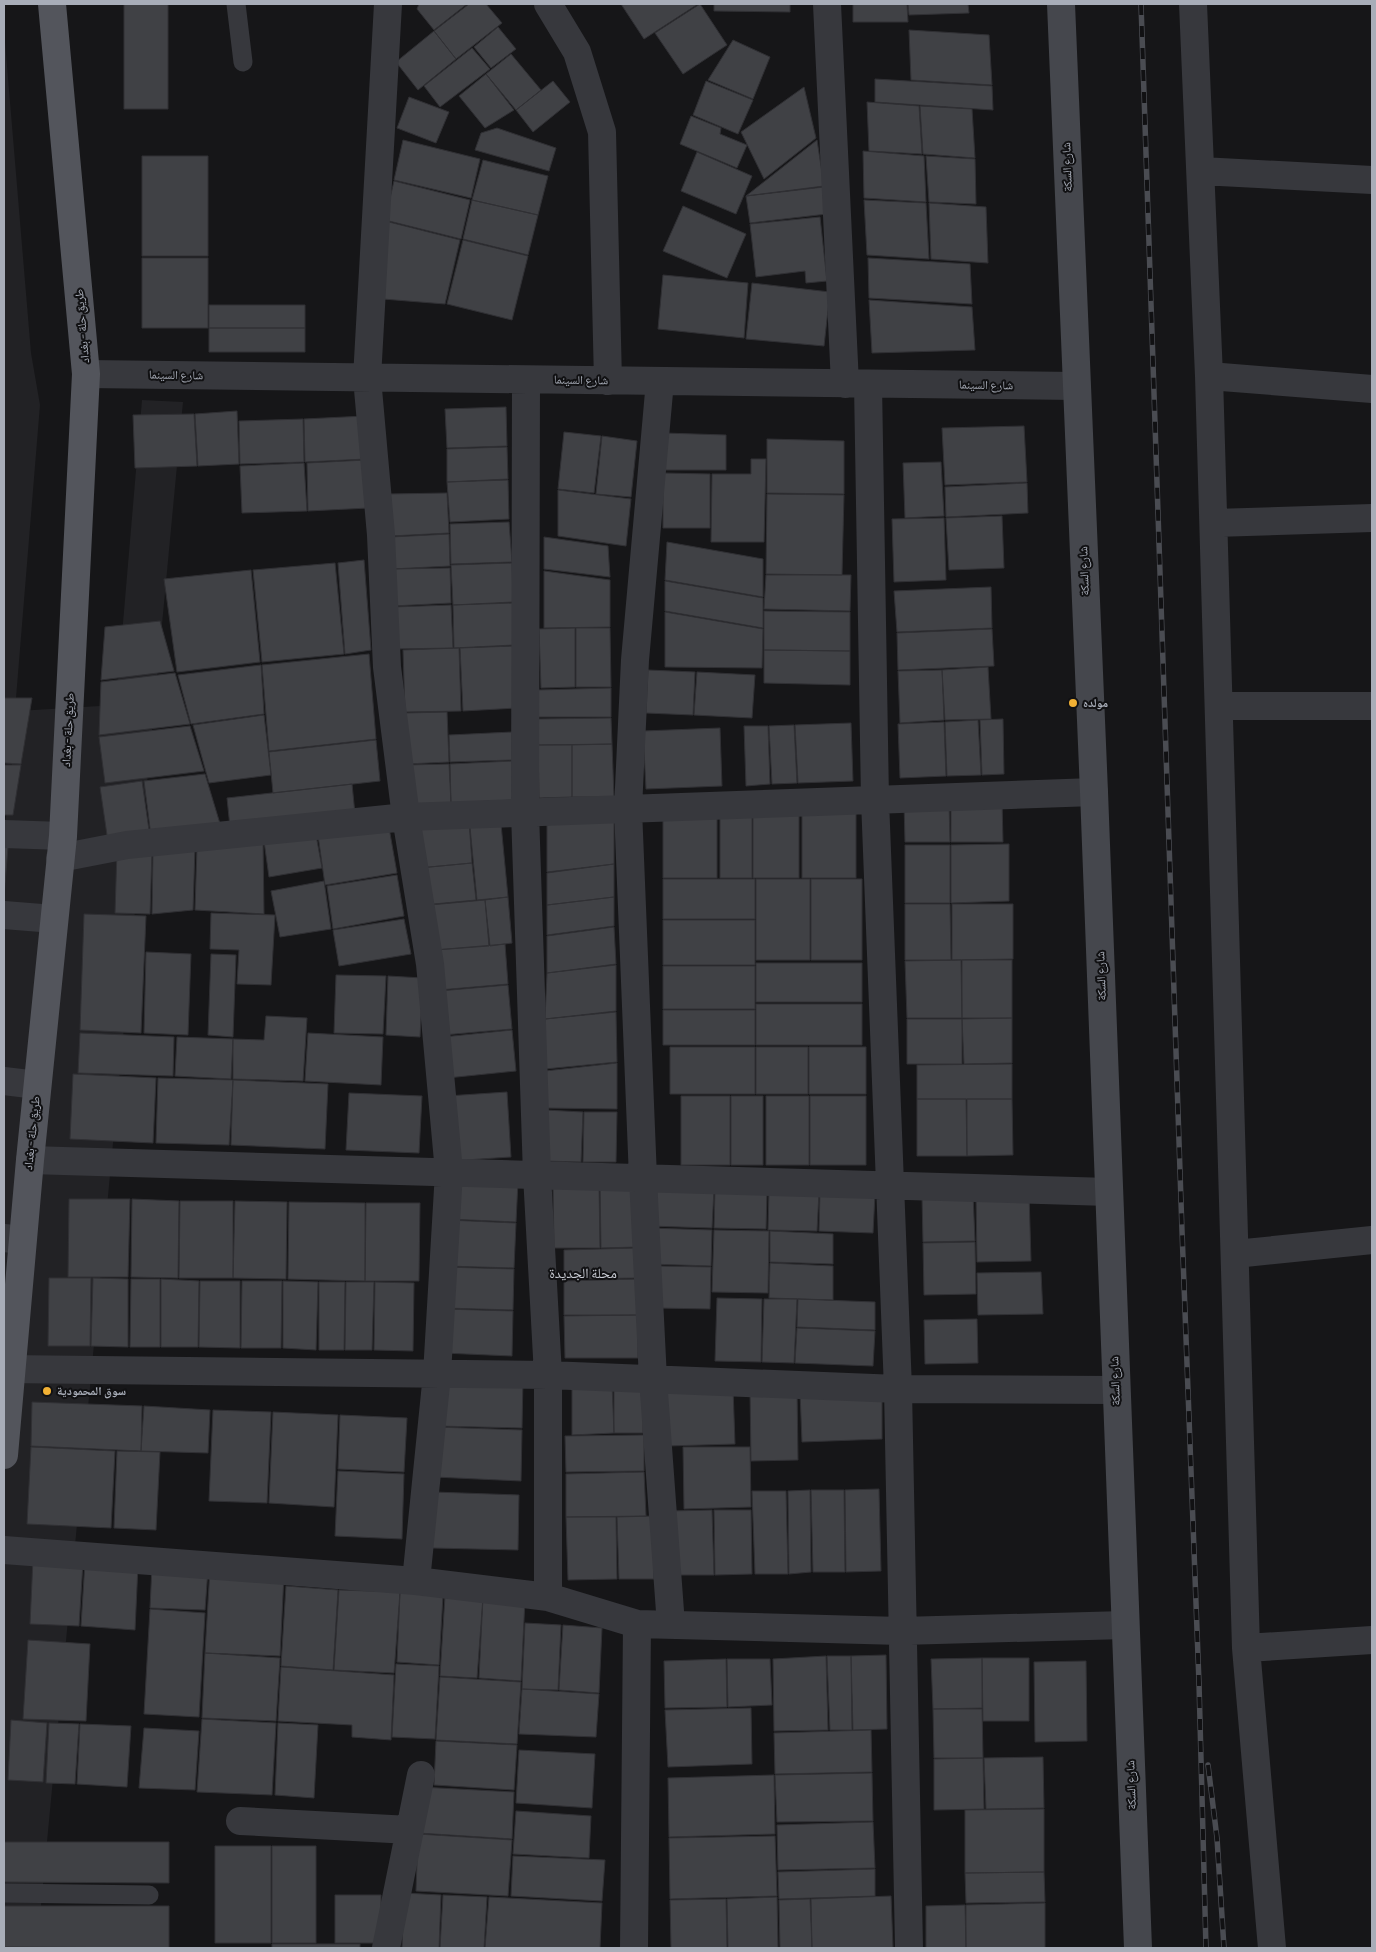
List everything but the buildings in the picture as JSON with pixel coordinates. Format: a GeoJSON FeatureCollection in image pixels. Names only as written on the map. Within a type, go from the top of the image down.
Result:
{"type":"FeatureCollection","features":[{"type":"Feature","properties":{"kind":"main road","name":"طريق حلة - بغداد"},"geometry":{"type":"LineString","coordinates":[[4,1455],[13,1239],[30,1160],[61,847],[86,374],[52,4]]}},
{"type":"Feature","properties":{"kind":"street"},"geometry":{"type":"LineString","coordinates":[[388,4],[367,378],[381,535],[387,667],[406,817],[430,964],[449,1172],[437,1374],[416,1581]]}},
{"type":"Feature","properties":{"kind":"street"},"geometry":{"type":"LineString","coordinates":[[548,4],[577,52],[602,132],[608,381]]}},
{"type":"Feature","properties":{"kind":"street"},"geometry":{"type":"LineString","coordinates":[[827,4],[856,384],[876,800],[898,1389],[901,1631],[909,1948]]}},
{"type":"Feature","properties":{"kind":"street","name":"شارع السكة"},"geometry":{"type":"LineString","coordinates":[[1061,4],[1094,792],[1115,1390],[1138,1948]]}},
{"type":"Feature","properties":{"kind":"street"},"geometry":{"type":"LineString","coordinates":[[1193,4],[1209,376],[1220,706],[1246,1648],[1272,1948]]}},
{"type":"Feature","properties":{"kind":"street"},"geometry":{"type":"LineString","coordinates":[[1201,171],[1372,180]]}},
{"type":"Feature","properties":{"kind":"street","name":"شارع السينما"},"geometry":{"type":"LineString","coordinates":[[86,374],[1076,386]]}},
{"type":"Feature","properties":{"kind":"street"},"geometry":{"type":"LineString","coordinates":[[1209,376],[1372,389]]}},
{"type":"Feature","properties":{"kind":"street"},"geometry":{"type":"LineString","coordinates":[[526,380],[525,812],[537,1175],[548,1375],[548,1597]]}},
{"type":"Feature","properties":{"kind":"street"},"geometry":{"type":"LineString","coordinates":[[660,381],[635,660],[628,809],[642,1178],[653,1379],[671,1625]]}},
{"type":"Feature","properties":{"kind":"street"},"geometry":{"type":"LineString","coordinates":[[1214,523],[1372,518]]}},
{"type":"Feature","properties":{"kind":"street"},"geometry":{"type":"LineString","coordinates":[[1220,706],[1372,706]]}},
{"type":"Feature","properties":{"kind":"street"},"geometry":{"type":"LineString","coordinates":[[4,834],[61,847],[127,845],[406,817],[1094,792]]}},
{"type":"Feature","properties":{"kind":"street"},"geometry":{"type":"LineString","coordinates":[[4,916],[54,919]]}},
{"type":"Feature","properties":{"kind":"street"},"geometry":{"type":"LineString","coordinates":[[4,1080],[37,1085]]}},
{"type":"Feature","properties":{"kind":"street"},"geometry":{"type":"LineString","coordinates":[[30,1160],[1109,1192]]}},
{"type":"Feature","properties":{"kind":"street"},"geometry":{"type":"LineString","coordinates":[[1235,1254],[1372,1240]]}},
{"type":"Feature","properties":{"kind":"street"},"geometry":{"type":"LineString","coordinates":[[8,1370],[548,1375],[898,1389],[1115,1390]]}},
{"type":"Feature","properties":{"kind":"street"},"geometry":{"type":"LineString","coordinates":[[4,1550],[416,1581],[548,1597],[636,1624],[901,1631],[1125,1625]]}},
{"type":"Feature","properties":{"kind":"street"},"geometry":{"type":"LineString","coordinates":[[634,1948],[636,1624]]}},
{"type":"Feature","properties":{"kind":"street"},"geometry":{"type":"LineString","coordinates":[[1246,1648],[1372,1640]]}},
{"type":"Feature","properties":{"kind":"street"},"geometry":{"type":"LineString","coordinates":[[386,1948],[421,1775]]}},
{"type":"Feature","properties":{"kind":"street"},"geometry":{"type":"LineString","coordinates":[[240,1821],[410,1830]]}},
{"type":"Feature","properties":{"kind":"lane"},"geometry":{"type":"LineString","coordinates":[[236,4],[243,62]]}},
{"type":"Feature","properties":{"kind":"lane"},"geometry":{"type":"LineString","coordinates":[[4,1892],[149,1895]]}},
{"type":"Feature","properties":{"kind":"shaded area"},"geometry":{"type":"Polygon","coordinates":[[[4,30],[31,353],[40,405],[16,698],[4,698],[4,30]]]}},
{"type":"Feature","properties":{"kind":"shaded area","name":"سوق المحمودية"},"geometry":{"type":"Polygon","coordinates":[[[142,400],[183,402],[37,1948],[4,1948],[4,834],[18,711],[116,705],[142,400]]]}},
{"type":"Feature","properties":{"kind":"railway"},"geometry":{"type":"LineString","coordinates":[[1141,4],[1199,1683],[1206,1948]]}},
{"type":"Feature","properties":{"kind":"railway"},"geometry":{"type":"LineString","coordinates":[[1208,1765],[1217,1838],[1224,1948]]}},
{"type":"Feature","properties":{"kind":"place","name":"مولده"},"geometry":{"type":"Point","coordinates":[1073,703]}},
{"type":"Feature","properties":{"kind":"place","name":"سوق المحمودية"},"geometry":{"type":"Point","coordinates":[47,1391]}},
{"type":"Feature","properties":{"kind":"district","name":"محلة الجديدة"},"geometry":{"type":"Point","coordinates":[583,1273]}}]}
